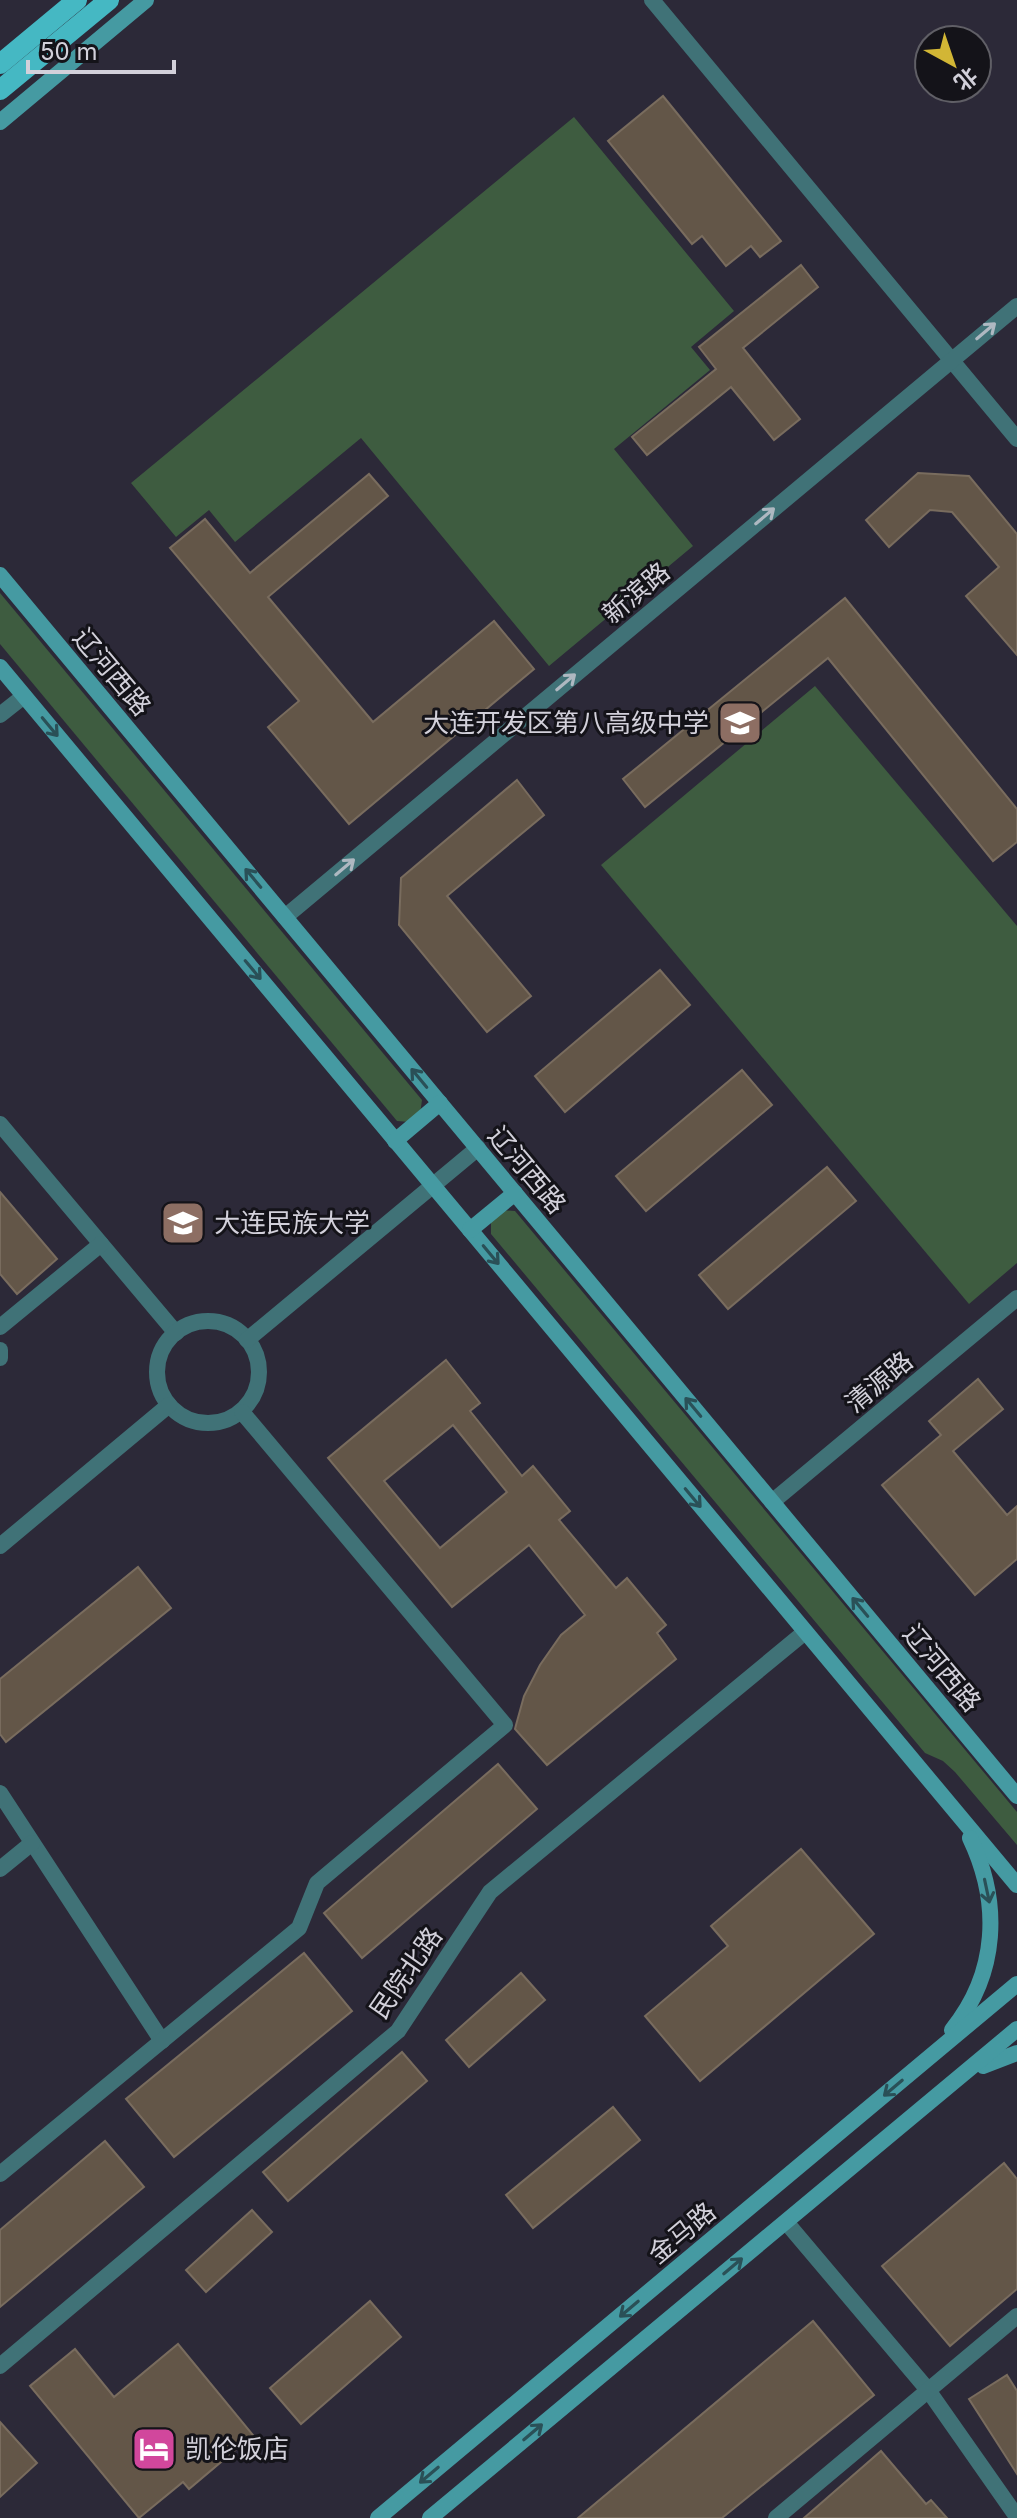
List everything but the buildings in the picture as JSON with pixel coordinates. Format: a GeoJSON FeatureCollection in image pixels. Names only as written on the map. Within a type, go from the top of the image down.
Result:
{"type":"FeatureCollection","features":[{"type":"Feature","properties":{"kind":"main road"},"geometry":{"type":"LineString","coordinates":[[4,78],[77,0]]}},
{"type":"Feature","properties":{"kind":"main road"},"geometry":{"type":"LineString","coordinates":[[4,78],[109,0]]}},
{"type":"Feature","properties":{"kind":"street"},"geometry":{"type":"LineString","coordinates":[[0,122],[146,0]]}},
{"type":"Feature","properties":{"kind":"street"},"geometry":{"type":"LineString","coordinates":[[652,0],[1017,439]]}},
{"type":"Feature","properties":{"kind":"street"},"geometry":{"type":"LineString","coordinates":[[4,78],[27,100]]}},
{"type":"Feature","properties":{"kind":"street","name":"新滨路"},"geometry":{"type":"LineString","coordinates":[[285,917],[1017,306]]}},
{"type":"Feature","properties":{"kind":"street","name":"辽河西路"},"geometry":{"type":"LineString","coordinates":[[0,575],[1013,1789]]}},
{"type":"Feature","properties":{"kind":"street"},"geometry":{"type":"LineString","coordinates":[[0,667],[1017,1885]]}},
{"type":"Feature","properties":{"kind":"street"},"geometry":{"type":"LineString","coordinates":[[0,715],[24,696]]}},
{"type":"Feature","properties":{"kind":"street"},"geometry":{"type":"LineString","coordinates":[[395,1141],[440,1103]]}},
{"type":"Feature","properties":{"kind":"street"},"geometry":{"type":"LineString","coordinates":[[0,1124],[176,1333]]}},
{"type":"Feature","properties":{"kind":"street"},"geometry":{"type":"LineString","coordinates":[[247,1340],[478,1148]]}},
{"type":"Feature","properties":{"kind":"street"},"geometry":{"type":"LineString","coordinates":[[470,1230],[515,1193]]}},
{"type":"Feature","properties":{"kind":"street"},"geometry":{"type":"LineString","coordinates":[[0,1327],[101,1244]]}},
{"type":"Feature","properties":{"kind":"street","name":"清源路"},"geometry":{"type":"LineString","coordinates":[[772,1502],[1017,1298]]}},
{"type":"Feature","properties":{"kind":"street"},"geometry":{"type":"LineString","coordinates":[[209,1321],[226,1324],[247,1340],[259,1363],[259,1381],[253,1398],[242,1412],[212,1424],[181,1416],[169,1405],[160,1392],[158,1368],[165,1345],[176,1333],[191,1324],[209,1321]]}},
{"type":"Feature","properties":{"kind":"street"},"geometry":{"type":"LineString","coordinates":[[0,1350],[0,1358]]}},
{"type":"Feature","properties":{"kind":"street"},"geometry":{"type":"LineString","coordinates":[[0,1546],[169,1405]]}},
{"type":"Feature","properties":{"kind":"street"},"geometry":{"type":"LineString","coordinates":[[0,2174],[299,1928],[317,1883],[505,1725],[242,1412]]}},
{"type":"Feature","properties":{"kind":"street","name":"民院北路"},"geometry":{"type":"LineString","coordinates":[[0,2366],[398,2031],[490,1892],[805,1632]]}},
{"type":"Feature","properties":{"kind":"street"},"geometry":{"type":"LineString","coordinates":[[0,1793],[162,2041]]}},
{"type":"Feature","properties":{"kind":"street"},"geometry":{"type":"LineString","coordinates":[[932,2055],[963,2016],[982,1977],[992,1939],[990,1899],[979,1856],[961,1819]]}},
{"type":"Feature","properties":{"kind":"street"},"geometry":{"type":"LineString","coordinates":[[0,1869],[32,1843]]}},
{"type":"Feature","properties":{"kind":"street","name":"金马路"},"geometry":{"type":"LineString","coordinates":[[378,2518],[1017,1984]]}},
{"type":"Feature","properties":{"kind":"street"},"geometry":{"type":"LineString","coordinates":[[430,2518],[1017,2029]]}},
{"type":"Feature","properties":{"kind":"street"},"geometry":{"type":"LineString","coordinates":[[956,2079],[998,2058],[1017,2053]]}},
{"type":"Feature","properties":{"kind":"street"},"geometry":{"type":"LineString","coordinates":[[786,2222],[928,2390],[1017,2517]]}},
{"type":"Feature","properties":{"kind":"street"},"geometry":{"type":"LineString","coordinates":[[776,2518],[1017,2316]]}},
{"type":"Feature","properties":{"kind":"green space"},"geometry":{"type":"Polygon","coordinates":[[[574,117],[734,311],[691,347],[710,370],[614,449],[693,546],[549,666],[361,438],[235,542],[209,510],[176,537],[131,483],[574,117]]]}},
{"type":"Feature","properties":{"kind":"green space"},"geometry":{"type":"Polygon","coordinates":[[[0,593],[422,1100],[420,1114],[410,1122],[397,1121],[0,644],[0,593]]]}},
{"type":"Feature","properties":{"kind":"green space"},"geometry":{"type":"Polygon","coordinates":[[[815,686],[1017,926],[1017,1263],[969,1304],[601,865],[815,686]]]}},
{"type":"Feature","properties":{"kind":"green space"},"geometry":{"type":"Polygon","coordinates":[[[500,1210],[515,1211],[1017,1812],[1017,1845],[955,1772],[943,1761],[925,1753],[491,1234],[491,1218],[500,1210]]]}},
{"type":"Feature","properties":{"kind":"place","name":"大连开发区第八高级中学"},"geometry":{"type":"Point","coordinates":[740,723]}},
{"type":"Feature","properties":{"kind":"place","name":"大连民族大学"},"geometry":{"type":"Point","coordinates":[183,1223]}},
{"type":"Feature","properties":{"kind":"place","name":"凯伦饭店"},"geometry":{"type":"Point","coordinates":[154,2449]}}]}
